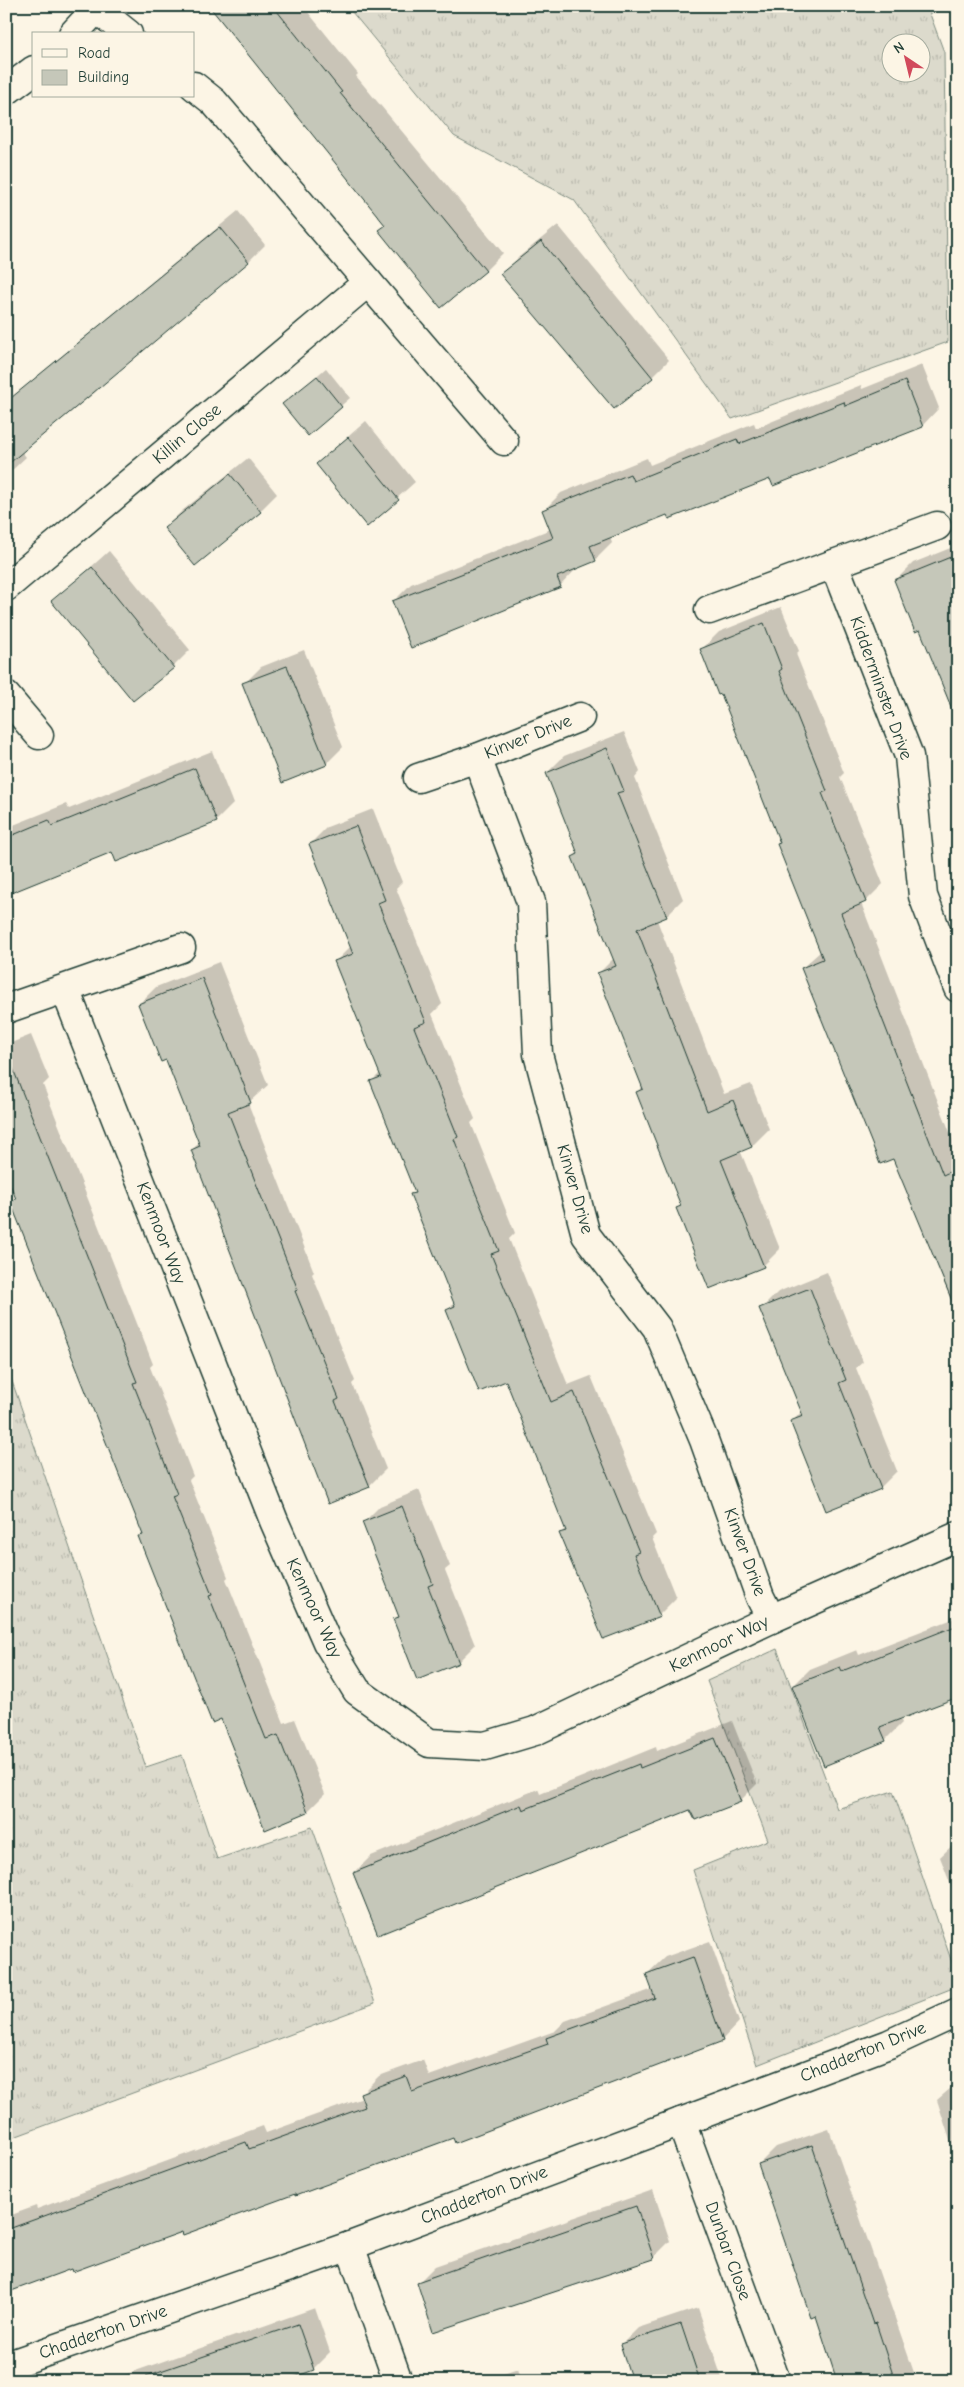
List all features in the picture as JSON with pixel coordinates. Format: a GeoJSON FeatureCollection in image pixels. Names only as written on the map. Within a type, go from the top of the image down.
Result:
{"type":"FeatureCollection","features":[{"type":"Feature","properties":{"kind":"street"},"geometry":{"type":"LineString","coordinates":[[75,32],[98,8],[126,32]]}},
{"type":"Feature","properties":{"kind":"street"},"geometry":{"type":"LineString","coordinates":[[6,91],[32,72]]}},
{"type":"Feature","properties":{"kind":"street"},"geometry":{"type":"LineString","coordinates":[[195,87],[214,102],[504,441]]}},
{"type":"Feature","properties":{"kind":"street","name":"Killin Close"},"geometry":{"type":"LineString","coordinates":[[6,587],[368,282]]}},
{"type":"Feature","properties":{"kind":"street"},"geometry":{"type":"LineString","coordinates":[[709,610],[937,526]]}},
{"type":"Feature","properties":{"kind":"street","name":"Kidderminster Drive"},"geometry":{"type":"LineString","coordinates":[[834,564],[909,756],[923,896],[958,988]]}},
{"type":"Feature","properties":{"kind":"street"},"geometry":{"type":"LineString","coordinates":[[6,696],[39,735]]}},
{"type":"Feature","properties":{"kind":"street","name":"Kinver Drive"},"geometry":{"type":"LineString","coordinates":[[418,778],[477,758],[580,717]]}},
{"type":"Feature","properties":{"kind":"street","name":"Kinver Drive"},"geometry":{"type":"LineString","coordinates":[[477,758],[531,902],[538,1054],[586,1235],[657,1328],[704,1440],[760,1597],[771,1618]]}},
{"type":"Feature","properties":{"kind":"street"},"geometry":{"type":"LineString","coordinates":[[6,1009],[182,948]]}},
{"type":"Feature","properties":{"kind":"street","name":"Kenmoor Way"},"geometry":{"type":"LineString","coordinates":[[65,989],[274,1521],[327,1642],[357,1691],[429,1742],[485,1746],[535,1731],[771,1618],[958,1536]]}},
{"type":"Feature","properties":{"kind":"street","name":"Chadderton Drive"},"geometry":{"type":"LineString","coordinates":[[9,2371],[350,2246],[889,2044],[958,2012]]}},
{"type":"Feature","properties":{"kind":"street","name":"Dunbar Close"},"geometry":{"type":"LineString","coordinates":[[681,2122],[776,2381]]}},
{"type":"Feature","properties":{"kind":"street"},"geometry":{"type":"LineString","coordinates":[[350,2246],[398,2381]]}},
{"type":"Feature","properties":{"kind":"green space"},"geometry":{"type":"Polygon","coordinates":[[[347,6],[927,6],[944,52],[948,342],[732,419],[574,200],[454,136],[347,6]]]}},
{"type":"Feature","properties":{"kind":"green space"},"geometry":{"type":"Polygon","coordinates":[[[6,1364],[146,1767],[182,1755],[217,1859],[312,1827],[375,2003],[6,2140],[6,1364]]]}},
{"type":"Feature","properties":{"kind":"green space"},"geometry":{"type":"Polygon","coordinates":[[[777,1649],[837,1809],[893,1791],[958,1980],[958,1986],[757,2065],[693,1870],[768,1840],[707,1681],[777,1649]]]}},
{"type":"Feature","properties":{"kind":"building"},"geometry":{"type":"Polygon","coordinates":[[[209,6],[273,6],[342,92],[340,93],[486,271],[441,308],[378,230],[385,225],[209,6]]]}},
{"type":"Feature","properties":{"kind":"building"},"geometry":{"type":"Polygon","coordinates":[[[220,227],[249,262],[6,466],[6,402],[220,227]]]}},
{"type":"Feature","properties":{"kind":"building"},"geometry":{"type":"Polygon","coordinates":[[[541,241],[653,378],[614,409],[500,274],[541,241]]]}},
{"type":"Feature","properties":{"kind":"building"},"geometry":{"type":"Polygon","coordinates":[[[317,376],[342,407],[308,436],[282,404],[317,376]]]}},
{"type":"Feature","properties":{"kind":"building"},"geometry":{"type":"Polygon","coordinates":[[[905,381],[923,427],[773,486],[770,479],[669,519],[667,515],[590,546],[596,561],[557,577],[561,587],[411,648],[392,601],[553,538],[542,510],[630,474],[633,481],[737,439],[739,444],[844,402],[845,406],[905,381]]]}},
{"type":"Feature","properties":{"kind":"building"},"geometry":{"type":"Polygon","coordinates":[[[348,437],[399,500],[367,527],[316,464],[348,437]]]}},
{"type":"Feature","properties":{"kind":"building"},"geometry":{"type":"Polygon","coordinates":[[[230,474],[261,512],[195,566],[164,528],[230,474]]]}},
{"type":"Feature","properties":{"kind":"building"},"geometry":{"type":"Polygon","coordinates":[[[958,554],[958,719],[956,719],[920,630],[915,632],[894,580],[958,554]]]}},
{"type":"Feature","properties":{"kind":"building"},"geometry":{"type":"Polygon","coordinates":[[[92,567],[174,668],[133,701],[51,601],[92,567]]]}},
{"type":"Feature","properties":{"kind":"building"},"geometry":{"type":"Polygon","coordinates":[[[764,623],[782,669],[779,671],[827,791],[822,793],[866,902],[841,913],[943,1175],[958,1168],[958,1315],[893,1159],[880,1164],[801,968],[823,959],[777,844],[780,843],[721,694],[718,695],[700,649],[764,623]]]}},
{"type":"Feature","properties":{"kind":"building"},"geometry":{"type":"Polygon","coordinates":[[[287,666],[327,765],[282,783],[242,683],[287,666]]]}},
{"type":"Feature","properties":{"kind":"building"},"geometry":{"type":"Polygon","coordinates":[[[607,748],[624,791],[617,793],[667,917],[637,929],[707,1111],[733,1100],[752,1147],[721,1160],[764,1267],[709,1289],[676,1208],[681,1206],[636,1092],[643,1089],[597,973],[616,966],[572,857],[578,854],[546,773],[607,748]]]}},
{"type":"Feature","properties":{"kind":"building"},"geometry":{"type":"Polygon","coordinates":[[[195,768],[217,822],[116,862],[112,852],[6,895],[6,838],[49,820],[52,826],[195,768]]]}},
{"type":"Feature","properties":{"kind":"building"},"geometry":{"type":"Polygon","coordinates":[[[356,826],[385,900],[378,903],[426,1022],[414,1027],[458,1137],[454,1139],[499,1251],[491,1254],[551,1402],[574,1392],[639,1552],[634,1554],[660,1617],[603,1639],[559,1533],[566,1531],[506,1381],[479,1392],[446,1310],[455,1306],[410,1194],[415,1193],[370,1081],[381,1077],[334,961],[353,954],[309,844],[356,826]]]}},
{"type":"Feature","properties":{"kind":"building"},"geometry":{"type":"Polygon","coordinates":[[[202,978],[251,1103],[228,1112],[298,1290],[295,1291],[339,1399],[335,1401],[370,1487],[328,1504],[191,1150],[200,1146],[166,1060],[161,1062],[138,1004],[202,978]]]}},
{"type":"Feature","properties":{"kind":"building"},"geometry":{"type":"Polygon","coordinates":[[[8,1056],[137,1382],[133,1383],[177,1494],[172,1496],[212,1595],[209,1596],[266,1739],[278,1735],[308,1812],[265,1830],[221,1719],[212,1723],[138,1536],[143,1535],[10,1201],[16,1199],[6,1174],[6,1057],[8,1056]]]}},
{"type":"Feature","properties":{"kind":"building"},"geometry":{"type":"Polygon","coordinates":[[[810,1288],[846,1380],[839,1383],[881,1489],[826,1511],[790,1421],[803,1416],[759,1308],[810,1288]]]}},
{"type":"Feature","properties":{"kind":"building"},"geometry":{"type":"Polygon","coordinates":[[[402,1506],[433,1584],[428,1586],[459,1663],[417,1680],[393,1619],[399,1617],[362,1522],[402,1506]]]}},
{"type":"Feature","properties":{"kind":"building"},"geometry":{"type":"Polygon","coordinates":[[[958,1625],[958,1697],[880,1727],[886,1741],[824,1766],[792,1686],[840,1667],[842,1671],[958,1625]]]}},
{"type":"Feature","properties":{"kind":"building"},"geometry":{"type":"Polygon","coordinates":[[[715,1738],[741,1802],[695,1820],[690,1810],[378,1935],[353,1873],[521,1805],[523,1810],[639,1764],[640,1768],[715,1738]]]}},
{"type":"Feature","properties":{"kind":"building"},"geometry":{"type":"Polygon","coordinates":[[[693,1957],[723,2041],[455,2143],[453,2138],[183,2235],[182,2232],[72,2272],[71,2269],[6,2293],[6,2230],[246,2142],[249,2149],[365,2107],[360,2093],[406,2076],[412,2092],[548,2044],[546,2038],[655,1998],[646,1974],[693,1957]]]}},
{"type":"Feature","properties":{"kind":"building"},"geometry":{"type":"Polygon","coordinates":[[[812,2145],[873,2324],[876,2323],[895,2381],[837,2381],[816,2316],[811,2318],[758,2164],[812,2145]]]}},
{"type":"Feature","properties":{"kind":"building"},"geometry":{"type":"Polygon","coordinates":[[[636,2206],[654,2259],[433,2332],[417,2282],[636,2206]]]}},
{"type":"Feature","properties":{"kind":"building"},"geometry":{"type":"Polygon","coordinates":[[[298,2324],[314,2370],[284,2381],[147,2381],[146,2376],[298,2324]]]}},
{"type":"Feature","properties":{"kind":"building"},"geometry":{"type":"Polygon","coordinates":[[[681,2324],[700,2381],[632,2381],[620,2344],[681,2324]]]}}]}
